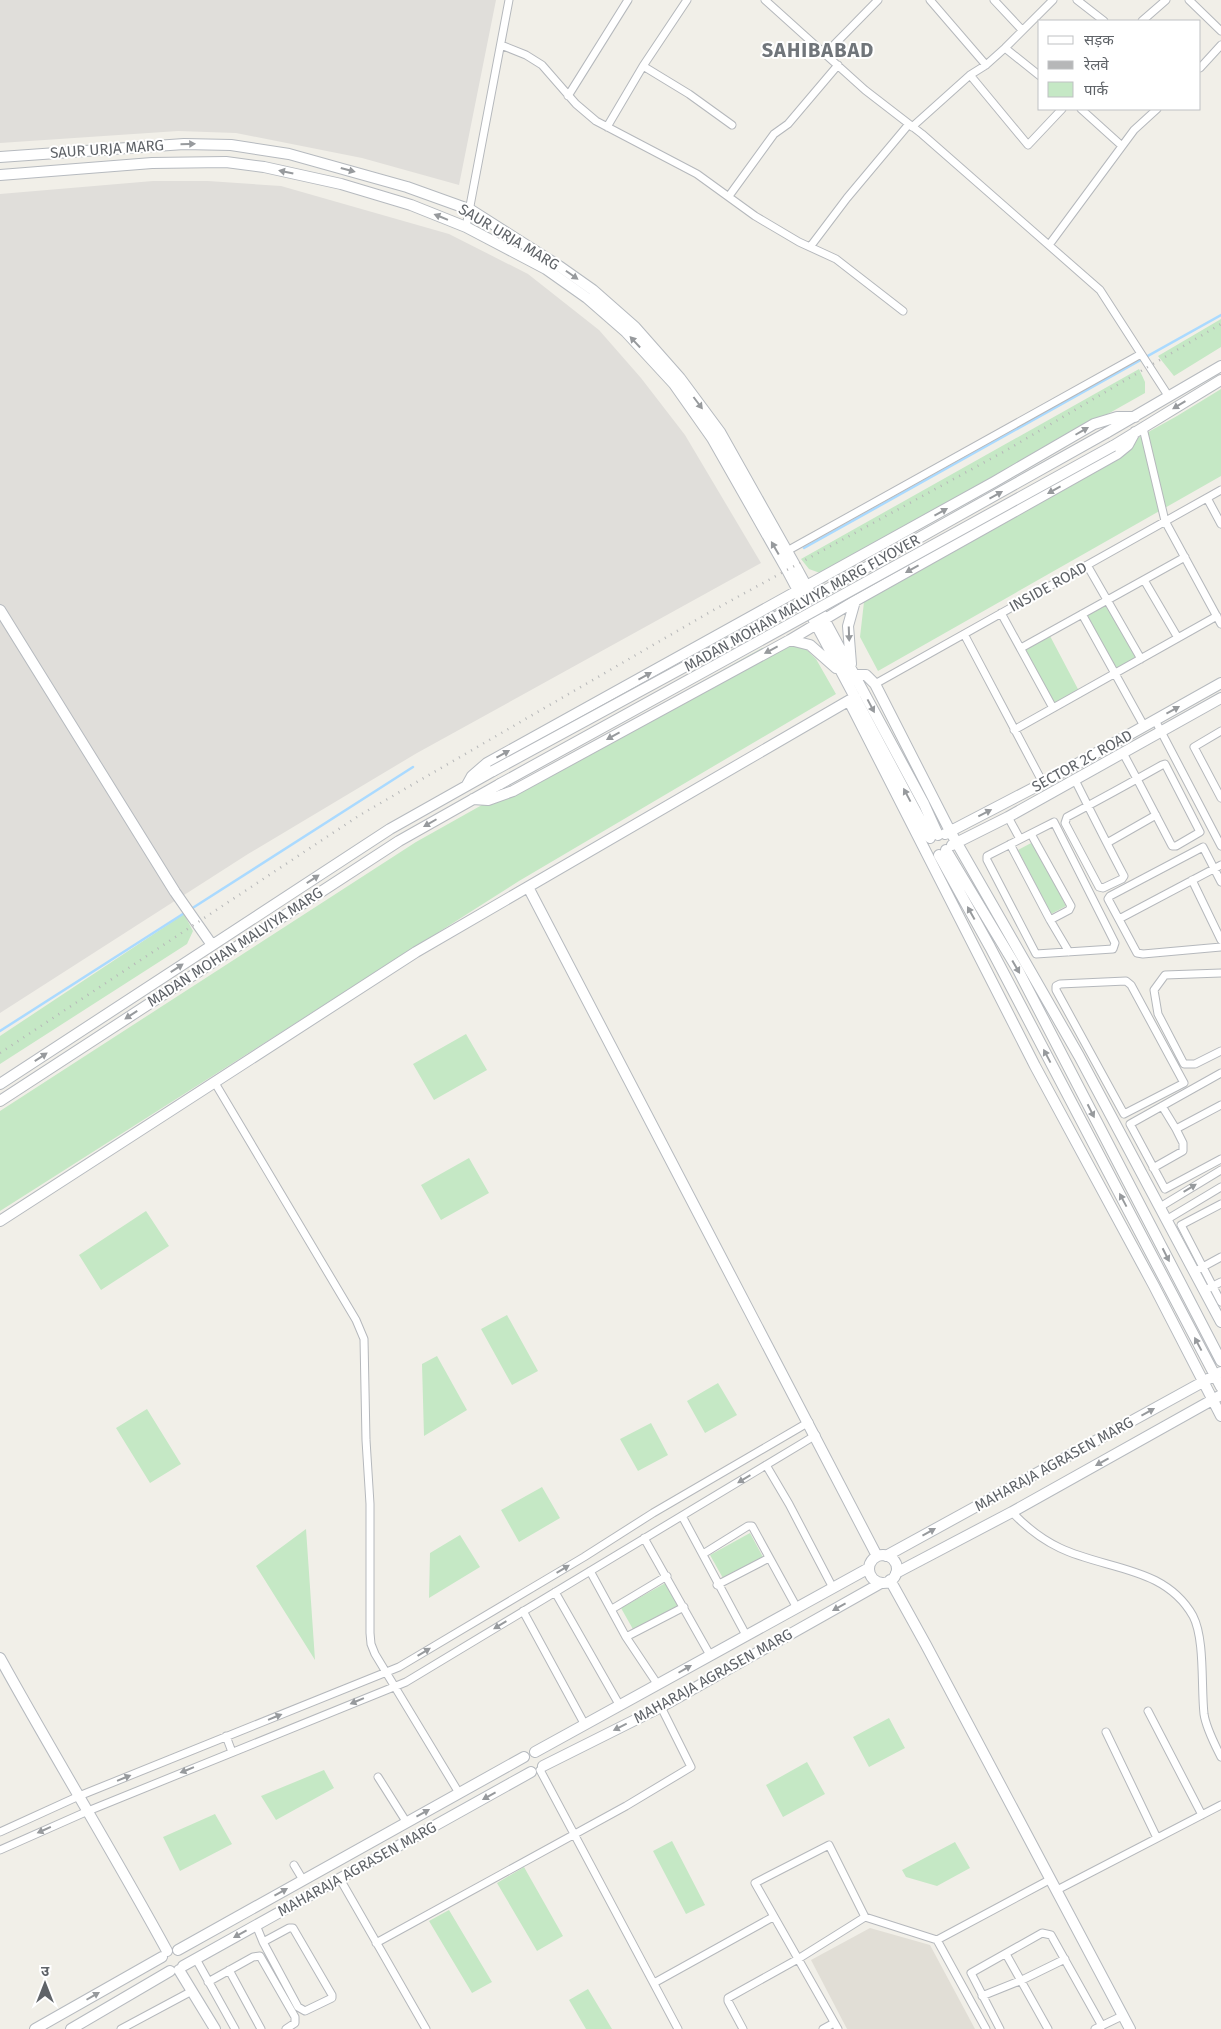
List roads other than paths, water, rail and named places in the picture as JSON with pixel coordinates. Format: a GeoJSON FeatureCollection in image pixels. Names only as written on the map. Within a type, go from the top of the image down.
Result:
{"type":"FeatureCollection","features":[{"type":"Feature","properties":{"kind":"street"},"geometry":{"type":"LineString","coordinates":[[466,227],[471,210],[509,0]]}},
{"type":"Feature","properties":{"kind":"street"},"geometry":{"type":"LineString","coordinates":[[568,96],[628,0]]}},
{"type":"Feature","properties":{"kind":"street"},"geometry":{"type":"LineString","coordinates":[[607,128],[643,66],[687,0]]}},
{"type":"Feature","properties":{"kind":"street"},"geometry":{"type":"LineString","coordinates":[[765,0],[865,90],[911,126],[1100,290],[1169,398]]}},
{"type":"Feature","properties":{"kind":"street"},"geometry":{"type":"LineString","coordinates":[[825,54],[878,0]]}},
{"type":"Feature","properties":{"kind":"street"},"geometry":{"type":"LineString","coordinates":[[930,0],[986,65]]}},
{"type":"Feature","properties":{"kind":"street"},"geometry":{"type":"LineString","coordinates":[[994,0],[1022,30]]}},
{"type":"Feature","properties":{"kind":"street"},"geometry":{"type":"LineString","coordinates":[[810,247],[847,198],[911,126],[970,75],[986,65],[1053,0]]}},
{"type":"Feature","properties":{"kind":"street"},"geometry":{"type":"LineString","coordinates":[[1077,0],[1103,20]]}},
{"type":"Feature","properties":{"kind":"street"},"geometry":{"type":"LineString","coordinates":[[1143,20],[1166,0]]}},
{"type":"Feature","properties":{"kind":"street"},"geometry":{"type":"LineString","coordinates":[[1189,0],[1221,32]]}},
{"type":"Feature","properties":{"kind":"street"},"geometry":{"type":"LineString","coordinates":[[501,45],[535,60],[568,96],[586,113],[607,128],[697,174],[755,216],[810,247],[836,259],[903,311]]}},
{"type":"Feature","properties":{"kind":"street"},"geometry":{"type":"LineString","coordinates":[[1201,67],[1221,45]]}},
{"type":"Feature","properties":{"kind":"street"},"geometry":{"type":"LineString","coordinates":[[1005,48],[1038,74]]}},
{"type":"Feature","properties":{"kind":"street"},"geometry":{"type":"LineString","coordinates":[[643,66],[689,94],[732,125]]}},
{"type":"Feature","properties":{"kind":"street"},"geometry":{"type":"LineString","coordinates":[[729,196],[774,134],[788,124],[838,66]]}},
{"type":"Feature","properties":{"kind":"street"},"geometry":{"type":"LineString","coordinates":[[970,75],[1028,145],[1061,110]]}},
{"type":"Feature","properties":{"kind":"street"},"geometry":{"type":"LineString","coordinates":[[1082,110],[1122,146]]}},
{"type":"Feature","properties":{"kind":"street"},"geometry":{"type":"LineString","coordinates":[[1049,245],[1134,130],[1156,110]]}},
{"type":"Feature","properties":{"kind":"street","name":"SAUR URJA MARG"},"geometry":{"type":"LineString","coordinates":[[0,157],[184,144],[231,145],[306,158],[378,178],[471,210],[593,290],[634,327],[680,378],[720,432],[787,551],[802,589]]}},
{"type":"Feature","properties":{"kind":"street"},"geometry":{"type":"LineString","coordinates":[[264,167],[266,150]]}},
{"type":"Feature","properties":{"kind":"street","name":"SAUR URJA MARG"},"geometry":{"type":"LineString","coordinates":[[0,175],[152,163],[226,162],[264,167],[350,186],[412,205],[466,227],[546,270],[587,298],[626,332],[674,384],[712,438],[802,589]]}},
{"type":"Feature","properties":{"kind":"street"},"geometry":{"type":"LineString","coordinates":[[787,551],[1142,355]]}},
{"type":"Feature","properties":{"kind":"street"},"geometry":{"type":"LineString","coordinates":[[468,785],[472,776],[487,763],[994,482],[1094,424],[1117,418],[1135,417],[1221,366]]}},
{"type":"Feature","properties":{"kind":"street"},"geometry":{"type":"LineString","coordinates":[[473,799],[488,800],[513,791],[790,640],[855,601],[1117,454],[1128,445],[1139,430],[1221,380]]}},
{"type":"Feature","properties":{"kind":"street","name":"MADAN MOHAN MALVIYA MARG FLYOVER"},"geometry":{"type":"LineString","coordinates":[[468,785],[835,585],[1135,417]]}},
{"type":"Feature","properties":{"kind":"street"},"geometry":{"type":"LineString","coordinates":[[1139,430],[1165,521],[1221,624]]}},
{"type":"Feature","properties":{"kind":"street","name":"MADAN MOHAN MALVIYA MARG FLYOVER"},"geometry":{"type":"LineString","coordinates":[[473,799],[1139,430]]}},
{"type":"Feature","properties":{"kind":"street","name":"INSIDE ROAD"},"geometry":{"type":"LineString","coordinates":[[875,684],[1221,490]]}},
{"type":"Feature","properties":{"kind":"street"},"geometry":{"type":"LineString","coordinates":[[1206,498],[1221,524]]}},
{"type":"Feature","properties":{"kind":"street"},"geometry":{"type":"LineString","coordinates":[[1021,648],[1185,557]]}},
{"type":"Feature","properties":{"kind":"street"},"geometry":{"type":"LineString","coordinates":[[1087,565],[1141,659]]}},
{"type":"Feature","properties":{"kind":"street"},"geometry":{"type":"LineString","coordinates":[[1144,580],[1178,638]]}},
{"type":"Feature","properties":{"kind":"street"},"geometry":{"type":"LineString","coordinates":[[802,589],[947,849],[1018,970],[1221,1361]]}},
{"type":"Feature","properties":{"kind":"street"},"geometry":{"type":"LineString","coordinates":[[855,601],[848,626],[849,672],[852,699],[946,893],[1034,1066],[1154,1286],[1203,1382],[1217,1398],[1221,1416]]}},
{"type":"Feature","properties":{"kind":"street"},"geometry":{"type":"LineString","coordinates":[[0,610],[188,910],[212,945]]}},
{"type":"Feature","properties":{"kind":"street"},"geometry":{"type":"LineString","coordinates":[[1001,613],[1054,708]]}},
{"type":"Feature","properties":{"kind":"street"},"geometry":{"type":"LineString","coordinates":[[1082,614],[1144,726]]}},
{"type":"Feature","properties":{"kind":"street"},"geometry":{"type":"LineString","coordinates":[[1014,730],[1217,616]]}},
{"type":"Feature","properties":{"kind":"street"},"geometry":{"type":"LineString","coordinates":[[964,634],[1043,783]]}},
{"type":"Feature","properties":{"kind":"street"},"geometry":{"type":"LineString","coordinates":[[790,640],[810,645],[849,672],[866,675],[875,684],[944,819],[940,835],[928,843],[928,849],[933,854],[947,849]]}},
{"type":"Feature","properties":{"kind":"street","name":"SECTOR 2C ROAD"},"geometry":{"type":"LineString","coordinates":[[940,835],[1043,783],[1221,683]]}},
{"type":"Feature","properties":{"kind":"street","name":"SECTOR 2C ROAD"},"geometry":{"type":"LineString","coordinates":[[947,849],[1221,698]]}},
{"type":"Feature","properties":{"kind":"street"},"geometry":{"type":"LineString","coordinates":[[852,699],[940,835]]}},
{"type":"Feature","properties":{"kind":"street"},"geometry":{"type":"LineString","coordinates":[[0,1222],[416,952],[852,699]]}},
{"type":"Feature","properties":{"kind":"street"},"geometry":{"type":"LineString","coordinates":[[1155,720],[1221,846]]}},
{"type":"Feature","properties":{"kind":"street"},"geometry":{"type":"LineString","coordinates":[[1221,731],[1194,747],[1221,798]]}},
{"type":"Feature","properties":{"kind":"street"},"geometry":{"type":"LineString","coordinates":[[1075,780],[1088,806],[1107,842],[1124,878],[1100,888],[1065,822],[1067,817],[1088,806],[1137,779],[1165,764],[1199,833],[1173,847],[1137,779],[1123,753]]}},
{"type":"Feature","properties":{"kind":"street","name":"MADAN MOHAN MALVIYA MARG"},"geometry":{"type":"LineString","coordinates":[[0,1084],[390,829],[468,785]]}},
{"type":"Feature","properties":{"kind":"street","name":"MADAN MOHAN MALVIYA MARG"},"geometry":{"type":"LineString","coordinates":[[0,1101],[399,841],[473,799]]}},
{"type":"Feature","properties":{"kind":"street"},"geometry":{"type":"LineString","coordinates":[[925,807],[944,819],[962,825]]}},
{"type":"Feature","properties":{"kind":"street"},"geometry":{"type":"LineString","coordinates":[[1107,842],[1156,815]]}},
{"type":"Feature","properties":{"kind":"street"},"geometry":{"type":"LineString","coordinates":[[1008,817],[1020,839]]}},
{"type":"Feature","properties":{"kind":"street"},"geometry":{"type":"LineString","coordinates":[[1055,823],[1115,946],[1113,949],[1039,955],[1035,952],[986,858],[1020,839],[1055,823]]}},
{"type":"Feature","properties":{"kind":"street"},"geometry":{"type":"LineString","coordinates":[[1031,834],[1070,906],[1070,910],[1050,920]]}},
{"type":"Feature","properties":{"kind":"street"},"geometry":{"type":"LineString","coordinates":[[1010,844],[1069,952]]}},
{"type":"Feature","properties":{"kind":"street"},"geometry":{"type":"LineString","coordinates":[[1221,882],[1218,867],[1204,848],[1201,848],[1110,896],[1109,901],[1137,953],[1221,947]]}},
{"type":"Feature","properties":{"kind":"street"},"geometry":{"type":"LineString","coordinates":[[946,893],[949,872],[947,849]]}},
{"type":"Feature","properties":{"kind":"street"},"geometry":{"type":"LineString","coordinates":[[947,849],[1079,1056],[1166,1220],[1199,1269]]}},
{"type":"Feature","properties":{"kind":"street"},"geometry":{"type":"LineString","coordinates":[[1118,919],[1218,867]]}},
{"type":"Feature","properties":{"kind":"street"},"geometry":{"type":"LineString","coordinates":[[949,872],[1218,1374],[1221,1387]]}},
{"type":"Feature","properties":{"kind":"street"},"geometry":{"type":"LineString","coordinates":[[1192,880],[1221,940]]}},
{"type":"Feature","properties":{"kind":"street"},"geometry":{"type":"LineString","coordinates":[[528,887],[816,1435],[882,1556],[895,1564],[889,1579]]}},
{"type":"Feature","properties":{"kind":"street"},"geometry":{"type":"LineString","coordinates":[[1221,973],[1165,975],[1154,990],[1158,1014],[1184,1064],[1195,1064],[1221,1051]]}},
{"type":"Feature","properties":{"kind":"street"},"geometry":{"type":"LineString","coordinates":[[1126,981],[1131,985],[1184,1083],[1123,1114],[1088,1050],[1056,990],[1056,986],[1060,984],[1126,981]]}},
{"type":"Feature","properties":{"kind":"street"},"geometry":{"type":"LineString","coordinates":[[1079,1056],[1088,1050]]}},
{"type":"Feature","properties":{"kind":"street"},"geometry":{"type":"LineString","coordinates":[[1221,1073],[1130,1123],[1153,1168],[1167,1189],[1221,1159]]}},
{"type":"Feature","properties":{"kind":"street"},"geometry":{"type":"LineString","coordinates":[[215,1083],[356,1320],[364,1339],[366,1440],[370,1504],[371,1644],[375,1654],[396,1685],[459,1793]]}},
{"type":"Feature","properties":{"kind":"street"},"geometry":{"type":"LineString","coordinates":[[1176,1129],[1221,1105]]}},
{"type":"Feature","properties":{"kind":"street"},"geometry":{"type":"LineString","coordinates":[[1153,1168],[1183,1151],[1183,1143],[1162,1106]]}},
{"type":"Feature","properties":{"kind":"street"},"geometry":{"type":"LineString","coordinates":[[1121,1134],[1131,1128]]}},
{"type":"Feature","properties":{"kind":"street"},"geometry":{"type":"LineString","coordinates":[[1160,1207],[1221,1170]]}},
{"type":"Feature","properties":{"kind":"street"},"geometry":{"type":"LineString","coordinates":[[1166,1220],[1221,1187]]}},
{"type":"Feature","properties":{"kind":"street"},"geometry":{"type":"LineString","coordinates":[[1221,1204],[1181,1225],[1221,1322]]}},
{"type":"Feature","properties":{"kind":"street"},"geometry":{"type":"LineString","coordinates":[[1199,1269],[1221,1257]]}},
{"type":"Feature","properties":{"kind":"street"},"geometry":{"type":"LineString","coordinates":[[1208,1289],[1221,1282]]}},
{"type":"Feature","properties":{"kind":"street"},"geometry":{"type":"LineString","coordinates":[[1208,1289],[1221,1302]]}},
{"type":"Feature","properties":{"kind":"street","name":"MAHARAJA AGRASEN MARG"},"geometry":{"type":"LineString","coordinates":[[882,1556],[1218,1374]]}},
{"type":"Feature","properties":{"kind":"street","name":"MAHARAJA AGRASEN MARG"},"geometry":{"type":"LineString","coordinates":[[71,2029],[538,1769],[661,1707],[1217,1398]]}},
{"type":"Feature","properties":{"kind":"street"},"geometry":{"type":"LineString","coordinates":[[0,1832],[79,1796],[399,1667],[584,1557],[653,1513],[809,1422]]}},
{"type":"Feature","properties":{"kind":"street"},"geometry":{"type":"LineString","coordinates":[[0,1850],[88,1811],[406,1682],[816,1435]]}},
{"type":"Feature","properties":{"kind":"street"},"geometry":{"type":"LineString","coordinates":[[766,1466],[789,1504],[833,1588]]}},
{"type":"Feature","properties":{"kind":"street"},"geometry":{"type":"LineString","coordinates":[[1012,1512],[1030,1530],[1060,1548],[1158,1580],[1176,1593],[1193,1616],[1199,1633],[1204,1717],[1221,1757]]}},
{"type":"Feature","properties":{"kind":"street"},"geometry":{"type":"LineString","coordinates":[[682,1516],[717,1585],[746,1635]]}},
{"type":"Feature","properties":{"kind":"street"},"geometry":{"type":"LineString","coordinates":[[702,1554],[750,1525],[797,1608]]}},
{"type":"Feature","properties":{"kind":"street"},"geometry":{"type":"LineString","coordinates":[[644,1538],[710,1655]]}},
{"type":"Feature","properties":{"kind":"street"},"geometry":{"type":"LineString","coordinates":[[882,1556],[871,1562],[869,1568],[873,1579],[889,1579]]}},
{"type":"Feature","properties":{"kind":"street"},"geometry":{"type":"LineString","coordinates":[[717,1585],[769,1558]]}},
{"type":"Feature","properties":{"kind":"street","name":"MAHARAJA AGRASEN MARG"},"geometry":{"type":"LineString","coordinates":[[35,2029],[169,1953],[407,1823],[529,1753],[536,1752],[585,1726],[869,1568]]}},
{"type":"Feature","properties":{"kind":"street"},"geometry":{"type":"LineString","coordinates":[[590,1571],[626,1637],[658,1684]]}},
{"type":"Feature","properties":{"kind":"street"},"geometry":{"type":"LineString","coordinates":[[612,1609],[667,1576]]}},
{"type":"Feature","properties":{"kind":"street"},"geometry":{"type":"LineString","coordinates":[[889,1579],[931,1653],[1130,2029]]}},
{"type":"Feature","properties":{"kind":"street"},"geometry":{"type":"LineString","coordinates":[[555,1592],[620,1706]]}},
{"type":"Feature","properties":{"kind":"street"},"geometry":{"type":"LineString","coordinates":[[626,1637],[684,1607]]}},
{"type":"Feature","properties":{"kind":"street"},"geometry":{"type":"LineString","coordinates":[[523,1611],[585,1726]]}},
{"type":"Feature","properties":{"kind":"street"},"geometry":{"type":"LineString","coordinates":[[0,1658],[169,1953]]}},
{"type":"Feature","properties":{"kind":"street"},"geometry":{"type":"LineString","coordinates":[[376,1943],[626,1806],[691,1767],[661,1707]]}},
{"type":"Feature","properties":{"kind":"street"},"geometry":{"type":"LineString","coordinates":[[1148,1711],[1202,1815]]}},
{"type":"Feature","properties":{"kind":"street"},"geometry":{"type":"LineString","coordinates":[[1106,1732],[1157,1838]]}},
{"type":"Feature","properties":{"kind":"street"},"geometry":{"type":"LineString","coordinates":[[226,1736],[232,1752]]}},
{"type":"Feature","properties":{"kind":"street"},"geometry":{"type":"LineString","coordinates":[[536,1752],[542,1756],[538,1769],[678,2029]]}},
{"type":"Feature","properties":{"kind":"street"},"geometry":{"type":"LineString","coordinates":[[524,1757],[524,1766],[538,1769]]}},
{"type":"Feature","properties":{"kind":"street"},"geometry":{"type":"LineString","coordinates":[[378,1778],[407,1823]]}},
{"type":"Feature","properties":{"kind":"street"},"geometry":{"type":"LineString","coordinates":[[1057,1890],[1221,1805]]}},
{"type":"Feature","properties":{"kind":"street"},"geometry":{"type":"LineString","coordinates":[[823,2029],[836,2026],[756,1884],[829,1845],[865,1917],[937,1940],[986,2029]]}},
{"type":"Feature","properties":{"kind":"street"},"geometry":{"type":"LineString","coordinates":[[294,1865],[303,1880]]}},
{"type":"Feature","properties":{"kind":"street"},"geometry":{"type":"LineString","coordinates":[[340,1879],[426,2029]]}},
{"type":"Feature","properties":{"kind":"street"},"geometry":{"type":"LineString","coordinates":[[937,1940],[1051,1879]]}},
{"type":"Feature","properties":{"kind":"street"},"geometry":{"type":"LineString","coordinates":[[654,1982],[774,1917]]}},
{"type":"Feature","properties":{"kind":"street"},"geometry":{"type":"LineString","coordinates":[[743,2029],[727,1999],[798,1959],[865,1917]]}},
{"type":"Feature","properties":{"kind":"street"},"geometry":{"type":"LineString","coordinates":[[256,1925],[263,1942],[298,2007],[305,2011],[332,1998],[293,1928],[289,1928],[263,1942]]}},
{"type":"Feature","properties":{"kind":"street"},"geometry":{"type":"LineString","coordinates":[[1000,2029],[971,1973],[1042,1933],[1051,1935],[1066,1959],[1098,2028],[1122,2016]]}},
{"type":"Feature","properties":{"kind":"street"},"geometry":{"type":"LineString","coordinates":[[169,1953],[162,1964],[177,1969],[215,2029]]}},
{"type":"Feature","properties":{"kind":"street"},"geometry":{"type":"LineString","coordinates":[[169,1953],[183,1955],[177,1969]]}},
{"type":"Feature","properties":{"kind":"street"},"geometry":{"type":"LineString","coordinates":[[1006,1954],[1048,2029]]}},
{"type":"Feature","properties":{"kind":"street"},"geometry":{"type":"LineString","coordinates":[[208,1982],[256,1956],[262,1958],[295,2017],[295,2023],[286,2029]]}},
{"type":"Feature","properties":{"kind":"street"},"geometry":{"type":"LineString","coordinates":[[196,1959],[235,2029]]}},
{"type":"Feature","properties":{"kind":"street"},"geometry":{"type":"LineString","coordinates":[[982,1996],[1066,1959]]}},
{"type":"Feature","properties":{"kind":"street"},"geometry":{"type":"LineString","coordinates":[[229,1970],[261,2029]]}},
{"type":"Feature","properties":{"kind":"street"},"geometry":{"type":"LineString","coordinates":[[121,2029],[192,1991]]}},
{"type":"Feature","properties":{"kind":"waterway"},"geometry":{"type":"LineString","coordinates":[[804,548],[1221,315]]}},
{"type":"Feature","properties":{"kind":"waterway"},"geometry":{"type":"LineString","coordinates":[[191,909],[413,767]]}},
{"type":"Feature","properties":{"kind":"waterway"},"geometry":{"type":"LineString","coordinates":[[0,1031],[186,912]]}},
{"type":"Feature","properties":{"kind":"railway"},"geometry":{"type":"LineString","coordinates":[[0,1053],[360,815],[710,612],[1005,451],[1221,324]]}},
{"type":"Feature","properties":{"kind":"district","name":"SAHIBABAD"},"geometry":{"type":"Point","coordinates":[818,50]}}]}
